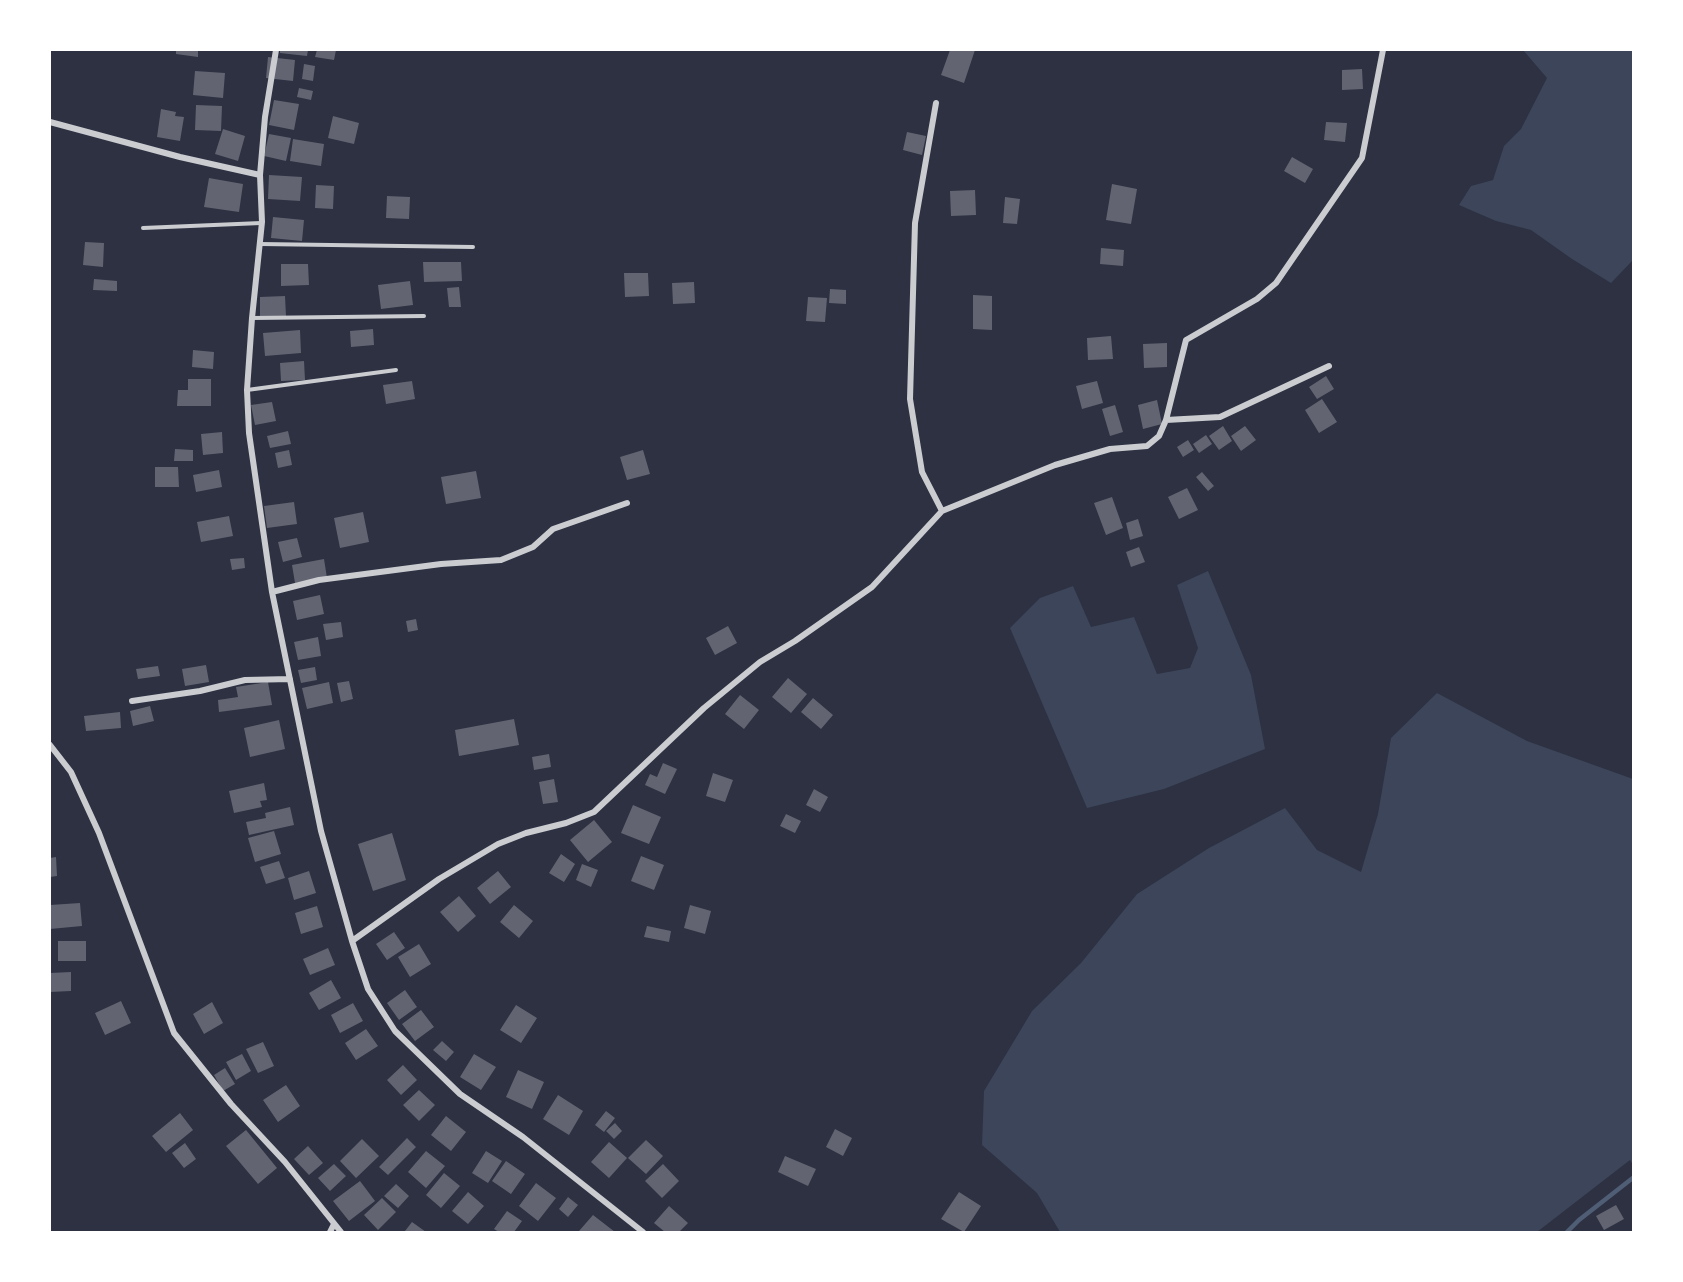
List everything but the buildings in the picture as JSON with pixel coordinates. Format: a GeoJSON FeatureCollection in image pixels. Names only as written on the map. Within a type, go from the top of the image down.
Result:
{"type":"FeatureCollection","features":[{"type":"Feature","properties":{"kind":"street"},"geometry":{"type":"LineString","coordinates":[[276,50],[265,117],[260,175],[262,222],[247,390],[249,433],[272,592],[321,831],[352,941],[368,989],[395,1031],[460,1094],[523,1137],[643,1233]]}},
{"type":"Feature","properties":{"kind":"street"},"geometry":{"type":"LineString","coordinates":[[352,941],[439,879],[498,844],[594,812],[704,708],[760,662],[795,641],[872,587],[942,511],[1055,465],[1110,449],[1147,446],[1159,436],[1166,420],[1186,340],[1257,299],[1276,283],[1362,158],[1383,50]]}},
{"type":"Feature","properties":{"kind":"street"},"geometry":{"type":"LineString","coordinates":[[936,103],[915,223],[910,399],[922,472],[942,511]]}},
{"type":"Feature","properties":{"kind":"street"},"geometry":{"type":"LineString","coordinates":[[50,122],[180,157],[260,175]]}},
{"type":"Feature","properties":{"kind":"street"},"geometry":{"type":"LineString","coordinates":[[1166,420],[1220,417],[1329,366]]}},
{"type":"Feature","properties":{"kind":"street"},"geometry":{"type":"LineString","coordinates":[[272,592],[319,580],[441,564],[501,560],[533,547],[553,529],[627,503]]}},
{"type":"Feature","properties":{"kind":"street"},"geometry":{"type":"LineString","coordinates":[[132,701],[200,691],[245,681],[290,679]]}},
{"type":"Feature","properties":{"kind":"street"},"geometry":{"type":"LineString","coordinates":[[50,745],[71,772],[99,832],[174,1034],[231,1104],[285,1162],[341,1233]]}},
{"type":"Feature","properties":{"kind":"street"},"geometry":{"type":"LineString","coordinates":[[330,1233],[334,1224]]}},
{"type":"Feature","properties":{"kind":"lane"},"geometry":{"type":"LineString","coordinates":[[142,228],[262,222]]}},
{"type":"Feature","properties":{"kind":"lane"},"geometry":{"type":"LineString","coordinates":[[259,244],[472,247]]}},
{"type":"Feature","properties":{"kind":"lane"},"geometry":{"type":"LineString","coordinates":[[252,318],[424,316]]}},
{"type":"Feature","properties":{"kind":"lane"},"geometry":{"type":"LineString","coordinates":[[247,390],[396,370]]}},
{"type":"Feature","properties":{"kind":"shaded area"},"geometry":{"type":"Polygon","coordinates":[[[1523,50],[1633,50],[1633,260],[1611,283],[1531,230],[1496,221],[1459,205],[1471,186],[1493,180],[1504,146],[1521,129],[1547,78],[1523,50]]]}},
{"type":"Feature","properties":{"kind":"shaded area"},"geometry":{"type":"Polygon","coordinates":[[[1208,571],[1251,675],[1265,749],[1164,789],[1087,808],[1010,628],[1040,598],[1073,586],[1091,627],[1134,617],[1157,674],[1190,668],[1198,648],[1177,585],[1208,571]]]}},
{"type":"Feature","properties":{"kind":"shaded area"},"geometry":{"type":"Polygon","coordinates":[[[1437,693],[1527,741],[1633,779],[1633,1165],[1630,1160],[1537,1232],[1060,1232],[1037,1193],[982,1145],[984,1091],[1032,1011],[1081,963],[1137,894],[1209,848],[1285,808],[1317,850],[1361,872],[1378,814],[1391,738],[1437,693]]]}},
{"type":"Feature","properties":{"kind":"waterway"},"geometry":{"type":"LineString","coordinates":[[1567,1232],[1634,1177]]}}]}
